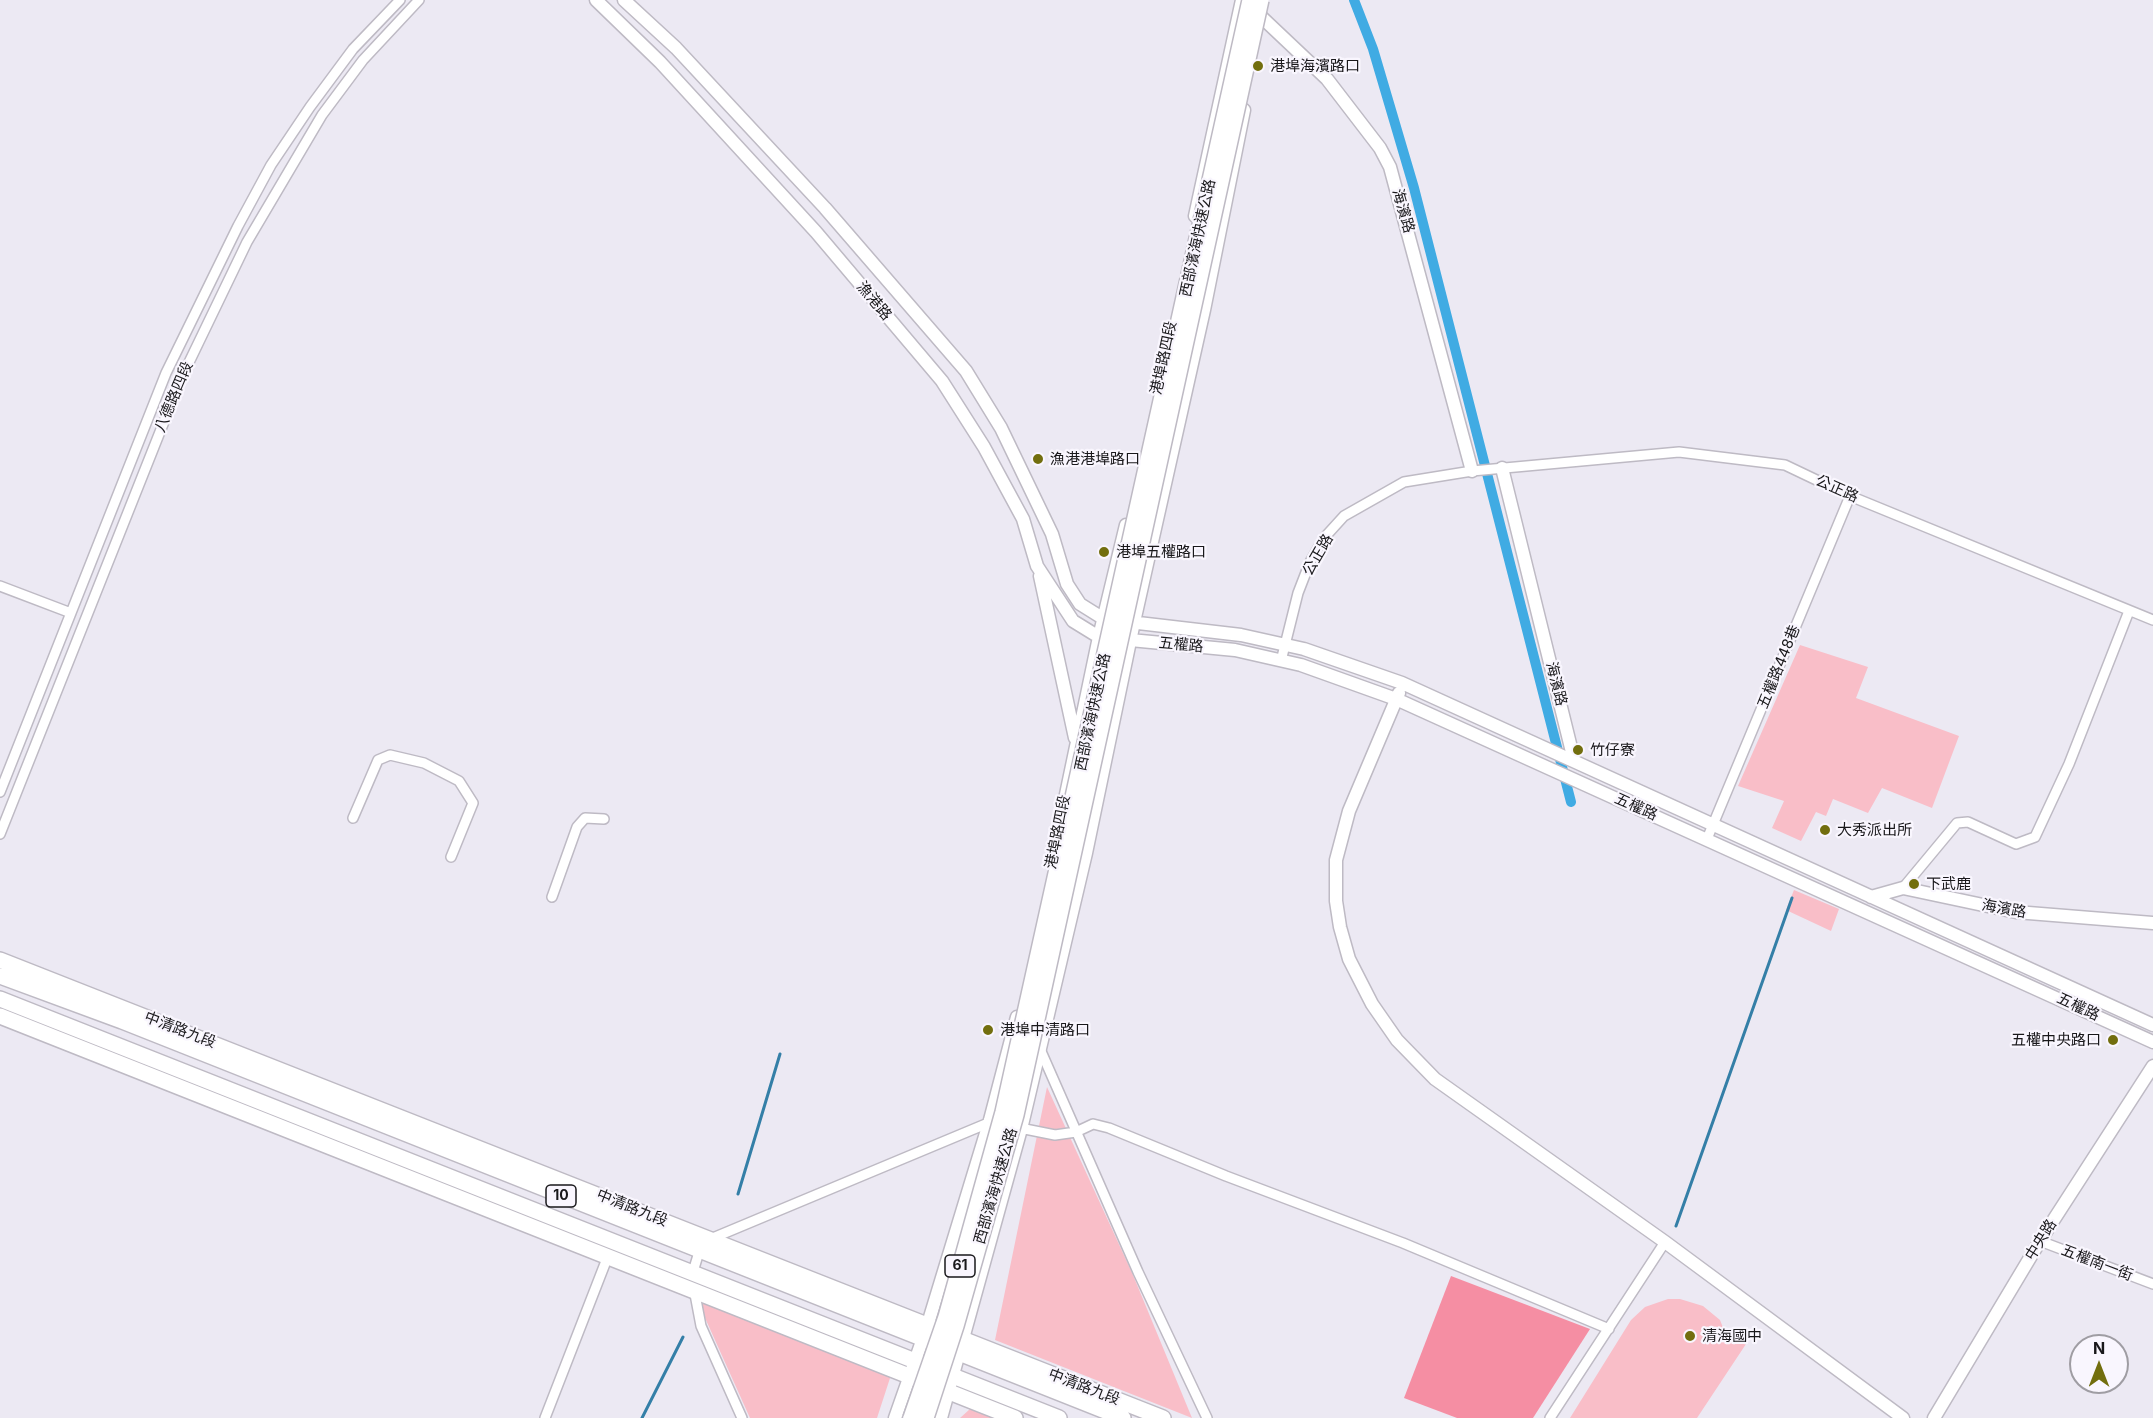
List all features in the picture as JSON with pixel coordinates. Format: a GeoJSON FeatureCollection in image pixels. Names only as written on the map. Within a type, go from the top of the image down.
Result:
{"type":"FeatureCollection","features":[{"type":"Feature","properties":{"kind":"main road","name":"西部濱海快速公路"},"geometry":{"type":"LineString","coordinates":[[911,1418],[946,1317],[1003,1112],[1250,0]]}},
{"type":"Feature","properties":{"kind":"main road","name":"西部濱海快速公路"},"geometry":{"type":"LineString","coordinates":[[926,1418],[956,1326],[1016,1115],[1261,0]]}},
{"type":"Feature","properties":{"kind":"main road","name":"中清路九段"},"geometry":{"type":"LineString","coordinates":[[0,960],[300,1076],[703,1246]]}},
{"type":"Feature","properties":{"kind":"main road","name":"中清路九段"},"geometry":{"type":"LineString","coordinates":[[0,976],[122,1021],[925,1334],[1163,1418]]}},
{"type":"Feature","properties":{"kind":"main road","name":"10"},"geometry":{"type":"LineString","coordinates":[[0,999],[692,1274],[913,1369]]}},
{"type":"Feature","properties":{"kind":"main road"},"geometry":{"type":"LineString","coordinates":[[0,1016],[608,1256],[695,1293],[952,1384],[1059,1418]]}},
{"type":"Feature","properties":{"kind":"main road","name":"中清路九段"},"geometry":{"type":"LineString","coordinates":[[962,1348],[1123,1418]]}},
{"type":"Feature","properties":{"kind":"main road"},"geometry":{"type":"LineString","coordinates":[[952,1384],[1015,1418]]}},
{"type":"Feature","properties":{"kind":"street","name":"八德路四段"},"geometry":{"type":"LineString","coordinates":[[0,792],[166,373],[238,226],[272,165],[353,49],[400,0]]}},
{"type":"Feature","properties":{"kind":"street","name":"八德路四段"},"geometry":{"type":"LineString","coordinates":[[0,834],[181,379],[246,242],[309,137],[363,60],[419,0]]}},
{"type":"Feature","properties":{"kind":"street","name":"漁港路"},"geometry":{"type":"LineString","coordinates":[[596,0],[660,63],[816,232],[942,381],[970,423],[1023,519],[1037,566],[1073,621],[1099,637]]}},
{"type":"Feature","properties":{"kind":"street","name":"漁港路"},"geometry":{"type":"LineString","coordinates":[[624,0],[676,48],[825,208],[966,371],[1000,428],[1052,534],[1067,584],[1080,604],[1104,619]]}},
{"type":"Feature","properties":{"kind":"street","name":"港埠路四段"},"geometry":{"type":"LineString","coordinates":[[895,1418],[925,1334],[990,1120],[1043,907],[1099,637],[1163,368],[1243,0]]}},
{"type":"Feature","properties":{"kind":"street","name":"海濱路"},"geometry":{"type":"LineString","coordinates":[[1243,0],[1327,79],[1380,148],[1390,167],[1472,471]]}},
{"type":"Feature","properties":{"kind":"street","name":"港埠路四段"},"geometry":{"type":"LineString","coordinates":[[941,1418],[1022,1129],[1086,853],[1134,622],[1204,310],[1268,0]]}},
{"type":"Feature","properties":{"kind":"street"},"geometry":{"type":"LineString","coordinates":[[295,130],[309,137]]}},
{"type":"Feature","properties":{"kind":"street"},"geometry":{"type":"LineString","coordinates":[[166,373],[181,379]]}},
{"type":"Feature","properties":{"kind":"street","name":"公正路"},"geometry":{"type":"LineString","coordinates":[[1281,661],[1298,593],[1310,562],[1324,538],[1344,516],[1404,482],[1472,471],[1679,452],[1785,465],[1850,496],[2153,620]]}},
{"type":"Feature","properties":{"kind":"street","name":"海濱路"},"geometry":{"type":"LineString","coordinates":[[1502,468],[1574,760]]}},
{"type":"Feature","properties":{"kind":"street","name":"五權路448巷"},"geometry":{"type":"LineString","coordinates":[[1707,839],[1850,496]]}},
{"type":"Feature","properties":{"kind":"street"},"geometry":{"type":"LineString","coordinates":[[1037,566],[1076,742]]}},
{"type":"Feature","properties":{"kind":"street"},"geometry":{"type":"LineString","coordinates":[[0,586],[71,613]]}},
{"type":"Feature","properties":{"kind":"street"},"geometry":{"type":"LineString","coordinates":[[1903,888],[1958,823],[1968,822],[2016,844],[2035,837],[2069,764],[2129,610]]}},
{"type":"Feature","properties":{"kind":"street","name":"五權路"},"geometry":{"type":"LineString","coordinates":[[1104,619],[1241,634],[1329,656],[1402,683],[2153,1025]]}},
{"type":"Feature","properties":{"kind":"street","name":"五權路"},"geometry":{"type":"LineString","coordinates":[[1099,637],[1235,650],[1327,673],[1396,699],[2153,1042]]}},
{"type":"Feature","properties":{"kind":"street"},"geometry":{"type":"LineString","coordinates":[[1402,683],[1349,811],[1336,860],[1336,902],[1340,927],[1357,977],[1397,1040],[1435,1079],[1665,1242],[1902,1418]]}},
{"type":"Feature","properties":{"kind":"street"},"geometry":{"type":"LineString","coordinates":[[19,744],[33,750]]}},
{"type":"Feature","properties":{"kind":"street"},"geometry":{"type":"LineString","coordinates":[[353,818],[378,760],[390,754],[424,763],[459,781],[472,803],[451,857]]}},
{"type":"Feature","properties":{"kind":"street"},"geometry":{"type":"LineString","coordinates":[[552,897],[577,827],[585,818],[604,819]]}},
{"type":"Feature","properties":{"kind":"street","name":"海濱路"},"geometry":{"type":"LineString","coordinates":[[1871,897],[1903,888],[2016,912],[2153,923]]}},
{"type":"Feature","properties":{"kind":"street"},"geometry":{"type":"LineString","coordinates":[[1866,910],[1871,897]]}},
{"type":"Feature","properties":{"kind":"street"},"geometry":{"type":"LineString","coordinates":[[1040,1048],[1137,1272],[1207,1418]]}},
{"type":"Feature","properties":{"kind":"street","name":"中央路"},"geometry":{"type":"LineString","coordinates":[[1934,1418],[2040,1241],[2153,1066]]}},
{"type":"Feature","properties":{"kind":"street"},"geometry":{"type":"LineString","coordinates":[[742,1418],[701,1326],[692,1274],[703,1246],[990,1120],[1055,1135],[1076,1132],[1093,1124],[1109,1128],[1226,1176],[1403,1243],[1608,1329]]}},
{"type":"Feature","properties":{"kind":"street","name":"五權南一街"},"geometry":{"type":"LineString","coordinates":[[2040,1241],[2153,1284]]}},
{"type":"Feature","properties":{"kind":"street"},"geometry":{"type":"LineString","coordinates":[[1550,1418],[1665,1242]]}},
{"type":"Feature","properties":{"kind":"street"},"geometry":{"type":"LineString","coordinates":[[545,1418],[608,1256]]}},
{"type":"Feature","properties":{"kind":"shaded area"},"geometry":{"type":"Polygon","coordinates":[[[1800,645],[1868,667],[1856,698],[1959,736],[1932,808],[1882,788],[1868,813],[1833,799],[1826,816],[1816,812],[1801,841],[1772,828],[1784,801],[1738,786],[1800,645]]]}},
{"type":"Feature","properties":{"kind":"shaded area"},"geometry":{"type":"Polygon","coordinates":[[[1794,890],[1839,909],[1831,931],[1786,910],[1794,890]]]}},
{"type":"Feature","properties":{"kind":"shaded area"},"geometry":{"type":"Polygon","coordinates":[[[1047,1087],[1133,1275],[1192,1418],[995,1340],[1047,1087]]]}},
{"type":"Feature","properties":{"kind":"shaded area"},"geometry":{"type":"Polygon","coordinates":[[[1451,1276],[1590,1329],[1533,1418],[1457,1418],[1404,1398],[1451,1276]]]}},
{"type":"Feature","properties":{"kind":"shaded area"},"geometry":{"type":"Polygon","coordinates":[[[1668,1299],[1680,1299],[1703,1306],[1720,1320],[1728,1340],[1735,1332],[1748,1341],[1697,1418],[1570,1418],[1631,1320],[1645,1307],[1668,1299]]]}},
{"type":"Feature","properties":{"kind":"shaded area"},"geometry":{"type":"Polygon","coordinates":[[[697,1300],[891,1375],[877,1418],[750,1418],[697,1300]]]}},
{"type":"Feature","properties":{"kind":"shaded area"},"geometry":{"type":"Polygon","coordinates":[[[970,1409],[992,1418],[960,1418],[970,1409]]]}},
{"type":"Feature","properties":{"kind":"waterway"},"geometry":{"type":"LineString","coordinates":[[1354,0],[1373,49],[1414,188],[1571,802]]}},
{"type":"Feature","properties":{"kind":"waterway"},"geometry":{"type":"LineString","coordinates":[[1676,1226],[1792,898]]}},
{"type":"Feature","properties":{"kind":"waterway"},"geometry":{"type":"LineString","coordinates":[[738,1194],[780,1054]]}},
{"type":"Feature","properties":{"kind":"waterway"},"geometry":{"type":"LineString","coordinates":[[642,1418],[683,1337]]}},
{"type":"Feature","properties":{"kind":"place","name":"港埠海濱路口"},"geometry":{"type":"Point","coordinates":[1258,66]}},
{"type":"Feature","properties":{"kind":"place","name":"漁港港埠路口"},"geometry":{"type":"Point","coordinates":[1038,459]}},
{"type":"Feature","properties":{"kind":"place","name":"港埠五權路口"},"geometry":{"type":"Point","coordinates":[1104,552]}},
{"type":"Feature","properties":{"kind":"place","name":"竹仔寮"},"geometry":{"type":"Point","coordinates":[1578,750]}},
{"type":"Feature","properties":{"kind":"place","name":"大秀派出所"},"geometry":{"type":"Point","coordinates":[1825,830]}},
{"type":"Feature","properties":{"kind":"place","name":"下武鹿"},"geometry":{"type":"Point","coordinates":[1914,884]}},
{"type":"Feature","properties":{"kind":"place","name":"港埠中清路口"},"geometry":{"type":"Point","coordinates":[988,1030]}},
{"type":"Feature","properties":{"kind":"place","name":"五權中央路口"},"geometry":{"type":"Point","coordinates":[2113,1040]}},
{"type":"Feature","properties":{"kind":"place","name":"清海國中"},"geometry":{"type":"Point","coordinates":[1690,1336]}}]}
